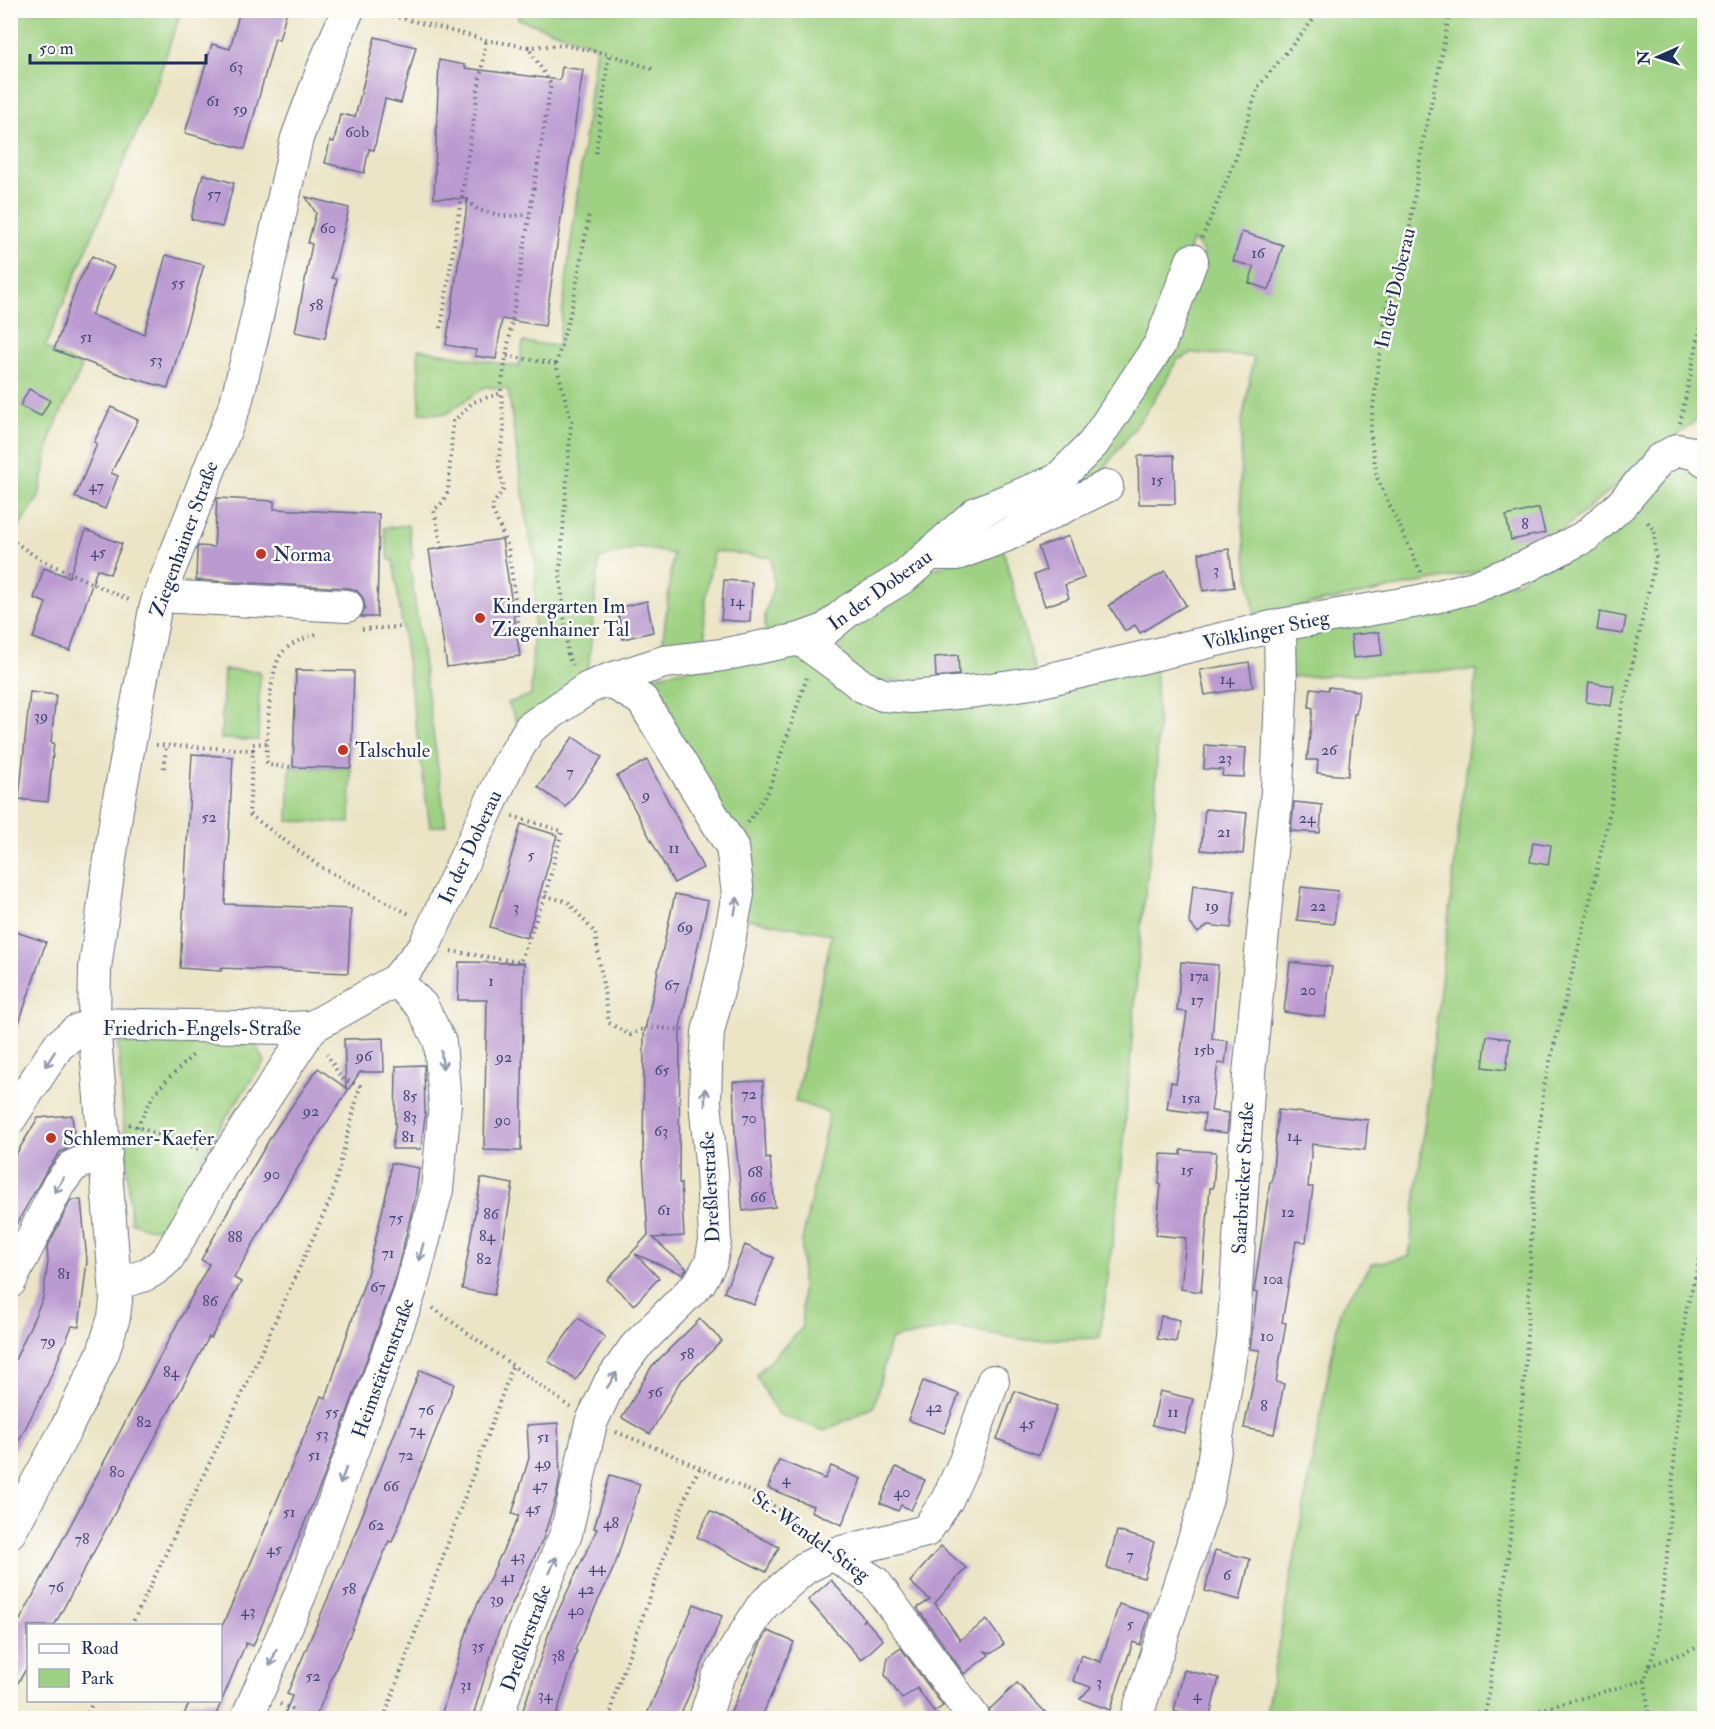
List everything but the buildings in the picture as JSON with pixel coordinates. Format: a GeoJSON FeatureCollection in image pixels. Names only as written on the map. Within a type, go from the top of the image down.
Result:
{"type":"FeatureCollection","features":[{"type":"Feature","properties":{"kind":"street","name":"Ziegenhainer Straße"},"geometry":{"type":"LineString","coordinates":[[94,1024],[95,968],[129,742],[147,599],[236,403],[297,138],[348,10]]}},
{"type":"Feature","properties":{"kind":"street","name":"In der Doberau"},"geometry":{"type":"LineString","coordinates":[[396,980],[424,947],[508,765],[530,728],[598,684],[664,662],[808,645],[849,610],[904,577],[976,513],[1057,480],[1093,444],[1161,344],[1192,260]]}},
{"type":"Feature","properties":{"kind":"street","name":"Völklinger Stieg"},"geometry":{"type":"LineString","coordinates":[[808,645],[862,686],[883,695],[912,697],[1038,682],[1280,625],[1419,601],[1474,587],[1527,566],[1586,537],[1621,505],[1659,460],[1691,455]]}},
{"type":"Feature","properties":{"kind":"street"},"geometry":{"type":"LineString","coordinates":[[931,554],[957,554],[1005,536],[1107,486]]}},
{"type":"Feature","properties":{"kind":"street"},"geometry":{"type":"LineString","coordinates":[[147,599],[352,618]]}},
{"type":"Feature","properties":{"kind":"street","name":"Saarbrücker Straße"},"geometry":{"type":"LineString","coordinates":[[1136,1719],[1207,1499],[1233,1340],[1249,1074],[1277,791],[1281,693],[1280,625]]}},
{"type":"Feature","properties":{"kind":"street","name":"Dreßlerstraße"},"geometry":{"type":"LineString","coordinates":[[497,1719],[523,1637],[566,1534],[591,1423],[609,1382],[635,1347],[700,1282],[711,1262],[716,1241],[705,1102],[708,1032],[725,963],[738,894],[732,847],[642,700],[598,684]]}},
{"type":"Feature","properties":{"kind":"street","name":"Friedrich-Engels-Straße"},"geometry":{"type":"LineString","coordinates":[[10,1532],[66,1429],[103,1353],[114,1317],[115,1282],[94,1024],[312,1027],[396,980]]}},
{"type":"Feature","properties":{"kind":"street","name":"Heimstättenstraße"},"geometry":{"type":"LineString","coordinates":[[247,1719],[300,1595],[410,1292],[437,1190],[445,1103],[440,1042],[422,1006],[396,980]]}},
{"type":"Feature","properties":{"kind":"street"},"geometry":{"type":"LineString","coordinates":[[10,1119],[58,1046],[76,1030],[94,1024]]}},
{"type":"Feature","properties":{"kind":"street","name":"Friedrich-Engels-Straße"},"geometry":{"type":"LineString","coordinates":[[115,1282],[137,1279],[157,1270],[168,1258],[223,1162],[312,1027]]}},
{"type":"Feature","properties":{"kind":"street"},"geometry":{"type":"LineString","coordinates":[[10,1282],[58,1184],[73,1167],[106,1154]]}},
{"type":"Feature","properties":{"kind":"street"},"geometry":{"type":"LineString","coordinates":[[705,1719],[718,1677],[762,1606],[805,1568],[833,1554],[926,1531],[947,1500],[965,1461],[993,1381]]}},
{"type":"Feature","properties":{"kind":"street","name":"St.-Wendel-Stieg"},"geometry":{"type":"LineString","coordinates":[[833,1554],[875,1582],[974,1719]]}},
{"type":"Feature","properties":{"kind":"path"},"geometry":{"type":"LineString","coordinates":[[371,10],[486,40],[528,47],[563,45],[609,54],[655,70]]}},
{"type":"Feature","properties":{"kind":"path"},"geometry":{"type":"LineString","coordinates":[[1192,260],[1236,158],[1258,87],[1321,10]]}},
{"type":"Feature","properties":{"kind":"path","name":"In der Doberau"},"geometry":{"type":"LineString","coordinates":[[1422,574],[1377,478],[1370,432],[1385,312],[1409,232],[1423,141],[1450,10]]}},
{"type":"Feature","properties":{"kind":"path"},"geometry":{"type":"LineString","coordinates":[[441,328],[486,40]]}},
{"type":"Feature","properties":{"kind":"path"},"geometry":{"type":"LineString","coordinates":[[519,628],[508,546],[492,511],[493,504],[504,489],[498,464],[504,430],[501,391],[551,84],[528,47]]}},
{"type":"Feature","properties":{"kind":"path"},"geometry":{"type":"LineString","coordinates":[[597,153],[609,54]]}},
{"type":"Feature","properties":{"kind":"path"},"geometry":{"type":"LineString","coordinates":[[462,197],[478,210],[504,216],[529,215]]}},
{"type":"Feature","properties":{"kind":"path"},"geometry":{"type":"LineString","coordinates":[[589,214],[573,303],[556,364],[571,422],[561,573],[568,657],[598,684]]}},
{"type":"Feature","properties":{"kind":"path"},"geometry":{"type":"LineString","coordinates":[[1691,455],[1678,432],[1704,312]]}},
{"type":"Feature","properties":{"kind":"path"},"geometry":{"type":"LineString","coordinates":[[506,356],[556,364]]}},
{"type":"Feature","properties":{"kind":"path"},"geometry":{"type":"LineString","coordinates":[[442,548],[434,510],[443,502],[448,492],[453,422],[473,402],[501,391]]}},
{"type":"Feature","properties":{"kind":"path"},"geometry":{"type":"LineString","coordinates":[[1485,1719],[1508,1558],[1526,1359],[1533,1196],[1544,1086],[1611,807],[1621,715],[1656,558],[1654,530],[1640,513],[1621,505]]}},
{"type":"Feature","properties":{"kind":"path"},"geometry":{"type":"LineString","coordinates":[[10,539],[41,561],[147,599]]}},
{"type":"Feature","properties":{"kind":"path"},"geometry":{"type":"LineString","coordinates":[[352,618],[402,627]]}},
{"type":"Feature","properties":{"kind":"path"},"geometry":{"type":"LineString","coordinates":[[290,767],[269,765],[266,761],[273,672],[282,654],[296,642],[323,632]]}},
{"type":"Feature","properties":{"kind":"path"},"geometry":{"type":"LineString","coordinates":[[732,847],[769,790],[808,645]]}},
{"type":"Feature","properties":{"kind":"path"},"geometry":{"type":"LineString","coordinates":[[129,742],[253,750]]}},
{"type":"Feature","properties":{"kind":"path"},"geometry":{"type":"LineString","coordinates":[[267,743],[253,744],[249,814],[319,866],[415,917]]}},
{"type":"Feature","properties":{"kind":"path"},"geometry":{"type":"LineString","coordinates":[[164,768],[166,746]]}},
{"type":"Feature","properties":{"kind":"path"},"geometry":{"type":"LineString","coordinates":[[424,947],[520,962],[545,896],[562,831],[488,808]]}},
{"type":"Feature","properties":{"kind":"path"},"geometry":{"type":"LineString","coordinates":[[545,896],[568,902],[595,933],[609,1023],[630,1035],[647,1027],[708,1032]]}},
{"type":"Feature","properties":{"kind":"path"},"geometry":{"type":"LineString","coordinates":[[132,1624],[232,1416],[332,1196],[360,1086],[342,1078],[312,1027]]}},
{"type":"Feature","properties":{"kind":"path"},"geometry":{"type":"LineString","coordinates":[[137,1127],[153,1096],[194,1053]]}},
{"type":"Feature","properties":{"kind":"path"},"geometry":{"type":"LineString","coordinates":[[123,1122],[205,1152]]}},
{"type":"Feature","properties":{"kind":"path"},"geometry":{"type":"LineString","coordinates":[[1649,1719],[1645,1680],[1656,1644],[1666,1566],[1686,1311],[1704,1245]]}},
{"type":"Feature","properties":{"kind":"path","name":"St.-Wendel-Stieg"},"geometry":{"type":"LineString","coordinates":[[410,1292],[591,1423],[661,1450],[763,1497],[833,1554]]}},
{"type":"Feature","properties":{"kind":"path"},"geometry":{"type":"LineString","coordinates":[[384,1719],[513,1365]]}},
{"type":"Feature","properties":{"kind":"path"},"geometry":{"type":"LineString","coordinates":[[609,1719],[615,1694],[690,1485],[700,1468]]}},
{"type":"Feature","properties":{"kind":"path"},"geometry":{"type":"LineString","coordinates":[[1648,1666],[1704,1645]]}},
{"type":"Feature","properties":{"kind":"path"},"geometry":{"type":"LineString","coordinates":[[1524,1719],[1536,1711],[1645,1680]]}},
{"type":"Feature","properties":{"kind":"path"},"geometry":{"type":"LineString","coordinates":[[85,1719],[94,1702]]}},
{"type":"Feature","properties":{"kind":"green space"},"geometry":{"type":"Polygon","coordinates":[[[11,11],[181,11],[153,94],[45,347],[82,367],[51,435],[39,497],[11,538],[11,11]]]}},
{"type":"Feature","properties":{"kind":"green space"},"geometry":{"type":"Polygon","coordinates":[[[521,11],[1704,11],[1704,414],[1521,563],[1255,615],[1245,551],[1240,486],[1242,422],[1254,357],[1193,353],[1177,360],[1145,414],[1094,482],[996,530],[997,534],[965,546],[948,549],[946,546],[962,531],[989,515],[1057,488],[1086,463],[1120,417],[1178,318],[1204,252],[1192,240],[1156,336],[1112,412],[1080,453],[1050,477],[985,502],[906,569],[823,624],[798,633],[765,638],[765,614],[773,587],[772,558],[714,551],[705,612],[708,650],[663,656],[673,554],[638,547],[599,559],[587,682],[551,701],[523,728],[516,720],[508,703],[531,695],[536,566],[527,522],[508,389],[485,387],[446,414],[420,413],[418,349],[519,367],[523,342],[558,346],[596,46],[518,19],[521,11]]]}},
{"type":"Feature","properties":{"kind":"green space"},"geometry":{"type":"Polygon","coordinates":[[[1659,460],[1704,460],[1704,1718],[1265,1718],[1340,1310],[1373,1263],[1409,1257],[1477,670],[1287,677],[1290,639],[1519,581],[1659,460]]]}},
{"type":"Feature","properties":{"kind":"green space"},"geometry":{"type":"Polygon","coordinates":[[[408,525],[413,558],[409,559],[446,825],[430,827],[393,560],[389,560],[384,528],[408,525]]]}},
{"type":"Feature","properties":{"kind":"green space"},"geometry":{"type":"Polygon","coordinates":[[[1002,546],[1036,675],[976,685],[865,680],[827,638],[928,571],[1002,546]]]}},
{"type":"Feature","properties":{"kind":"green space"},"geometry":{"type":"Polygon","coordinates":[[[797,648],[859,692],[1155,663],[1158,724],[1155,814],[1141,926],[1121,1176],[1100,1338],[1026,1340],[954,1327],[890,1340],[874,1407],[824,1431],[777,1414],[756,1375],[802,1328],[802,1241],[829,1113],[795,1101],[832,934],[741,918],[744,890],[637,679],[797,648]]]}},
{"type":"Feature","properties":{"kind":"green space"},"geometry":{"type":"Polygon","coordinates":[[[224,670],[260,671],[258,740],[221,739],[224,670]]]}},
{"type":"Feature","properties":{"kind":"green space"},"geometry":{"type":"Polygon","coordinates":[[[290,767],[351,768],[350,823],[288,821],[290,767]]]}},
{"type":"Feature","properties":{"kind":"green space"},"geometry":{"type":"Polygon","coordinates":[[[118,1043],[255,1044],[265,1061],[212,1140],[166,1222],[154,1229],[145,1227],[131,1222],[118,1043]]]}},
{"type":"Feature","properties":{"kind":"place","name":"Norma"},"geometry":{"type":"Point","coordinates":[261,554]}},
{"type":"Feature","properties":{"kind":"place","name":"Kindergarten Im Ziegenhainer Tal"},"geometry":{"type":"Point","coordinates":[480,618]}},
{"type":"Feature","properties":{"kind":"place","name":"Talschule"},"geometry":{"type":"Point","coordinates":[343,750]}},
{"type":"Feature","properties":{"kind":"place","name":"Schlemmer-Kaefer"},"geometry":{"type":"Point","coordinates":[51,1138]}}]}
